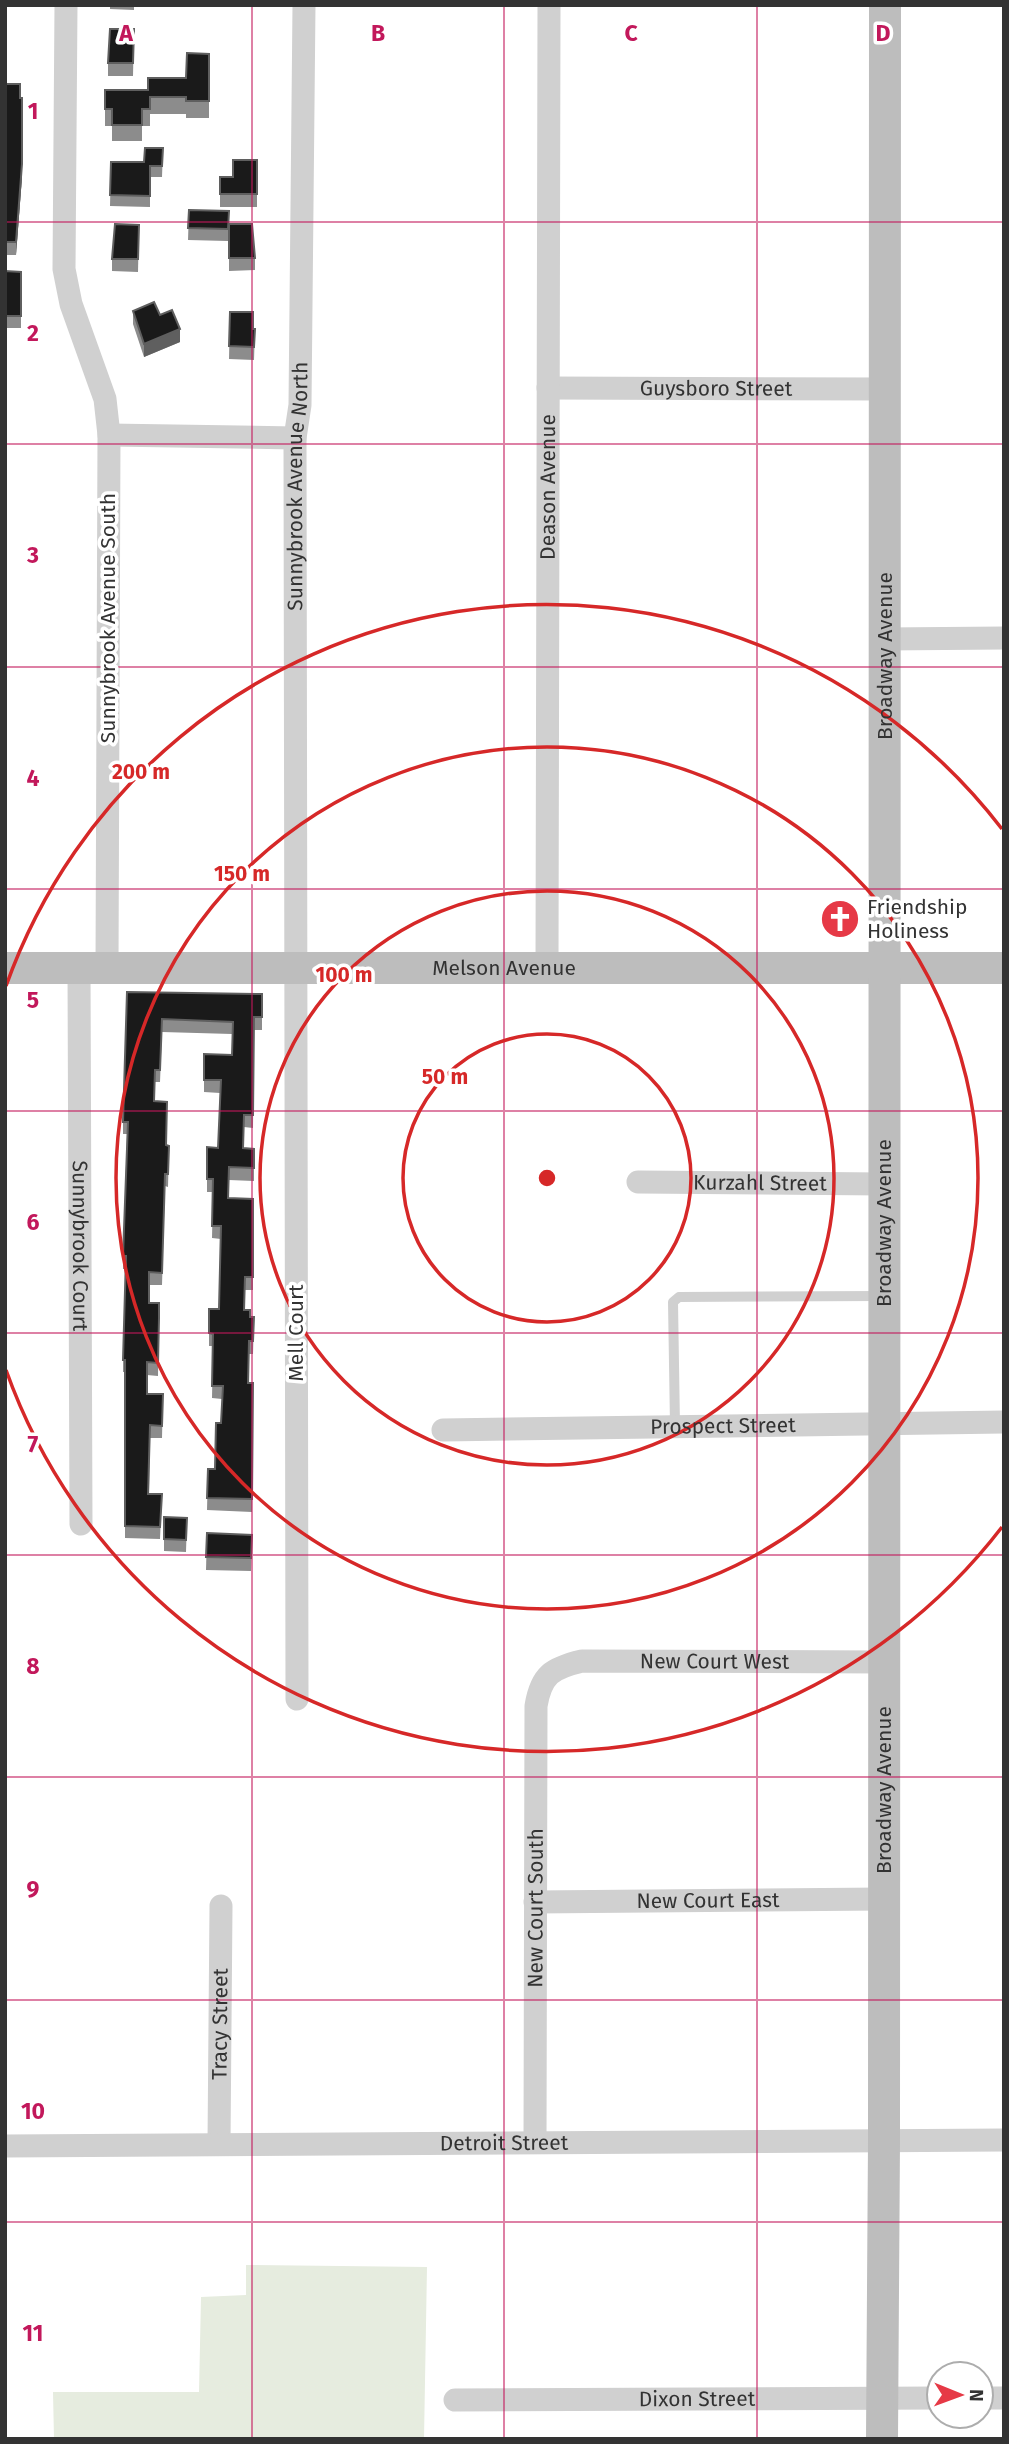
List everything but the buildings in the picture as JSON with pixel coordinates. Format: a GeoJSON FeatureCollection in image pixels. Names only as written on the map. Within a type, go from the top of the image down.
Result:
{"type":"FeatureCollection","features":[{"type":"Feature","properties":{"kind":"street","name":"Sunnybrook Avenue South"},"geometry":{"type":"LineString","coordinates":[[66,5],[64,269],[71,304],[106,399],[109,435],[93,968]]}},
{"type":"Feature","properties":{"kind":"street","name":"Sunnybrook Avenue North"},"geometry":{"type":"LineString","coordinates":[[296,968],[295,438],[300,405],[304,5]]}},
{"type":"Feature","properties":{"kind":"street","name":"Deason Avenue"},"geometry":{"type":"LineString","coordinates":[[547,968],[549,5]]}},
{"type":"Feature","properties":{"kind":"street","name":"Broadway Avenue"},"geometry":{"type":"LineString","coordinates":[[881,2439],[884,2141],[885,5]]}},
{"type":"Feature","properties":{"kind":"street","name":"Guysboro Street"},"geometry":{"type":"LineString","coordinates":[[548,388],[885,389]]}},
{"type":"Feature","properties":{"kind":"street"},"geometry":{"type":"LineString","coordinates":[[109,435],[295,438]]}},
{"type":"Feature","properties":{"kind":"street"},"geometry":{"type":"LineString","coordinates":[[884,639],[1004,638]]}},
{"type":"Feature","properties":{"kind":"street","name":"Melson Avenue"},"geometry":{"type":"LineString","coordinates":[[5,968],[1004,968]]}},
{"type":"Feature","properties":{"kind":"street","name":"Sunnybrook Court"},"geometry":{"type":"LineString","coordinates":[[81,1524],[93,968]]}},
{"type":"Feature","properties":{"kind":"street","name":"Mell Court"},"geometry":{"type":"LineString","coordinates":[[296,968],[297,1699]]}},
{"type":"Feature","properties":{"kind":"street","name":"Kurzahl Street"},"geometry":{"type":"LineString","coordinates":[[638,1182],[884,1184]]}},
{"type":"Feature","properties":{"kind":"street","name":"Prospect Street"},"geometry":{"type":"LineString","coordinates":[[443,1430],[1004,1422]]}},
{"type":"Feature","properties":{"kind":"street","name":"New Court West"},"geometry":{"type":"LineString","coordinates":[[548,1675],[563,1665],[582,1661],[883,1661]]}},
{"type":"Feature","properties":{"kind":"street","name":"New Court South"},"geometry":{"type":"LineString","coordinates":[[535,2143],[536,1706],[539,1689],[548,1675]]}},
{"type":"Feature","properties":{"kind":"street","name":"New Court East"},"geometry":{"type":"LineString","coordinates":[[535,1902],[883,1899]]}},
{"type":"Feature","properties":{"kind":"street","name":"Tracy Street"},"geometry":{"type":"LineString","coordinates":[[219,2143],[221,1906]]}},
{"type":"Feature","properties":{"kind":"street","name":"Detroit Street"},"geometry":{"type":"LineString","coordinates":[[5,2146],[1004,2140]]}},
{"type":"Feature","properties":{"kind":"street","name":"Dixon Street"},"geometry":{"type":"LineString","coordinates":[[455,2400],[925,2398]]}},
{"type":"Feature","properties":{"kind":"lane"},"geometry":{"type":"LineString","coordinates":[[675,1426],[673,1302],[679,1297],[884,1296]]}},
{"type":"Feature","properties":{"kind":"shaded area"},"geometry":{"type":"Polygon","coordinates":[[[246,2265],[427,2267],[424,2439],[54,2439],[53,2392],[199,2392],[201,2297],[246,2295],[246,2265]]]}},
{"type":"Feature","properties":{"kind":"place","name":"Friendship Holiness"},"geometry":{"type":"Point","coordinates":[840,919]}}]}
